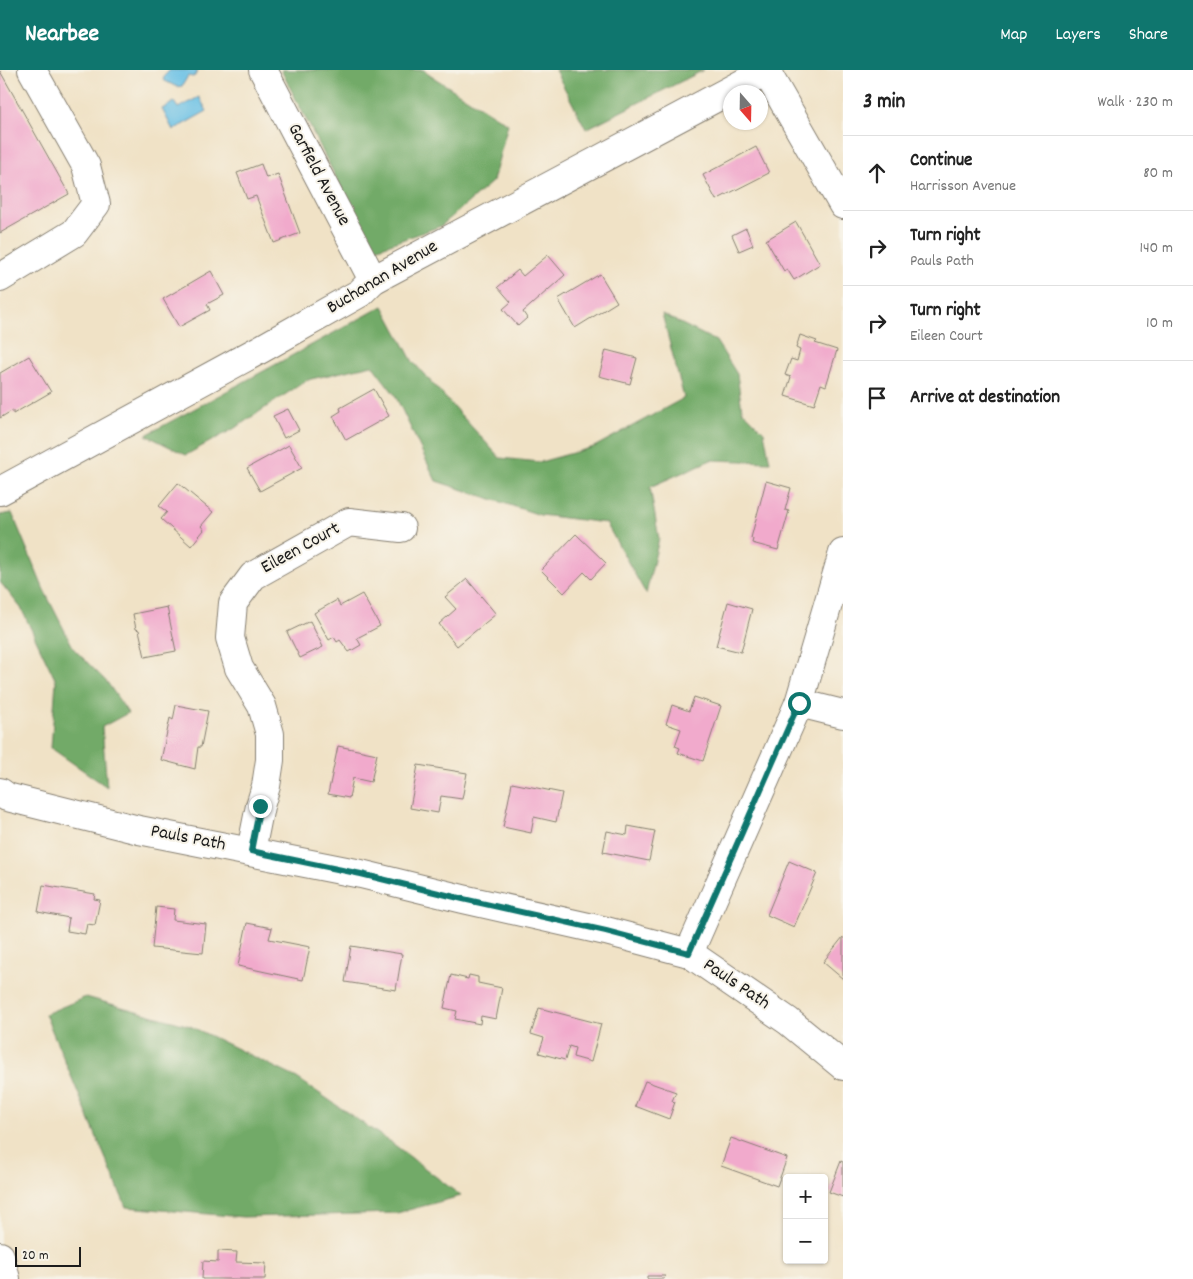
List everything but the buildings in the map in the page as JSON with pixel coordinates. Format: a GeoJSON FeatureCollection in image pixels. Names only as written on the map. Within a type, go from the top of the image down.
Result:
{"type":"FeatureCollection","features":[{"type":"Feature","properties":{"kind":"street"},"geometry":{"type":"LineString","coordinates":[[0,278],[74,233],[96,204],[86,166],[32,70]]}},
{"type":"Feature","properties":{"kind":"street","name":"Garfield Avenue"},"geometry":{"type":"LineString","coordinates":[[263,70],[372,280]]}},
{"type":"Feature","properties":{"kind":"street"},"geometry":{"type":"LineString","coordinates":[[767,70],[843,205]]}},
{"type":"Feature","properties":{"kind":"street","name":"Buchanan Avenue"},"geometry":{"type":"LineString","coordinates":[[0,491],[352,298],[360,293],[372,280],[767,70]]}},
{"type":"Feature","properties":{"kind":"street","name":"Eileen Court"},"geometry":{"type":"LineString","coordinates":[[251,851],[266,786],[270,760],[270,734],[262,706],[238,668],[230,638],[233,603],[253,576],[349,522],[401,528]]}},
{"type":"Feature","properties":{"kind":"street"},"geometry":{"type":"LineString","coordinates":[[689,953],[799,703],[843,553]]}},
{"type":"Feature","properties":{"kind":"street"},"geometry":{"type":"LineString","coordinates":[[799,703],[843,714]]}},
{"type":"Feature","properties":{"kind":"street","name":"Pauls Path"},"geometry":{"type":"LineString","coordinates":[[0,792],[8,797],[139,830],[361,874],[606,931],[689,953],[788,1021],[843,1066]]}},
{"type":"Feature","properties":{"kind":"street"},"geometry":{"type":"LineString","coordinates":[[0,1256],[6,1279]]}},
{"type":"Feature","properties":{"kind":"green space"},"geometry":{"type":"Polygon","coordinates":[[[281,70],[424,70],[508,124],[493,181],[441,226],[373,250],[281,70]]]}},
{"type":"Feature","properties":{"kind":"green space"},"geometry":{"type":"Polygon","coordinates":[[[555,70],[704,70],[586,129],[555,70]]]}},
{"type":"Feature","properties":{"kind":"green space"},"geometry":{"type":"Polygon","coordinates":[[[383,306],[413,362],[500,458],[540,462],[594,447],[684,398],[662,314],[716,341],[737,374],[742,410],[764,432],[770,462],[711,460],[650,487],[659,539],[646,594],[606,523],[540,515],[436,481],[395,395],[372,365],[307,380],[235,428],[186,455],[146,435],[383,306]]]}},
{"type":"Feature","properties":{"kind":"green space"},"geometry":{"type":"Polygon","coordinates":[[[12,513],[44,590],[74,649],[107,682],[128,713],[102,727],[107,787],[51,748],[56,681],[21,608],[0,582],[0,515],[12,513]]]}},
{"type":"Feature","properties":{"kind":"green space"},"geometry":{"type":"Polygon","coordinates":[[[86,997],[190,1026],[297,1078],[396,1146],[461,1196],[397,1213],[243,1217],[126,1207],[45,1014],[86,997]]]}},
{"type":"Feature","properties":{"kind":"water"},"geometry":{"type":"Polygon","coordinates":[[[170,70],[198,70],[196,75],[193,77],[188,76],[182,86],[177,87],[163,80],[170,70]]]}},
{"type":"Feature","properties":{"kind":"water"},"geometry":{"type":"Polygon","coordinates":[[[199,97],[207,111],[173,130],[162,109],[174,102],[178,108],[199,97]]]}},
{"type":"Feature","properties":{"kind":"route"},"geometry":{"type":"LineString","coordinates":[[260,806],[251,851],[361,874],[606,931],[689,953],[799,703]]}}]}
